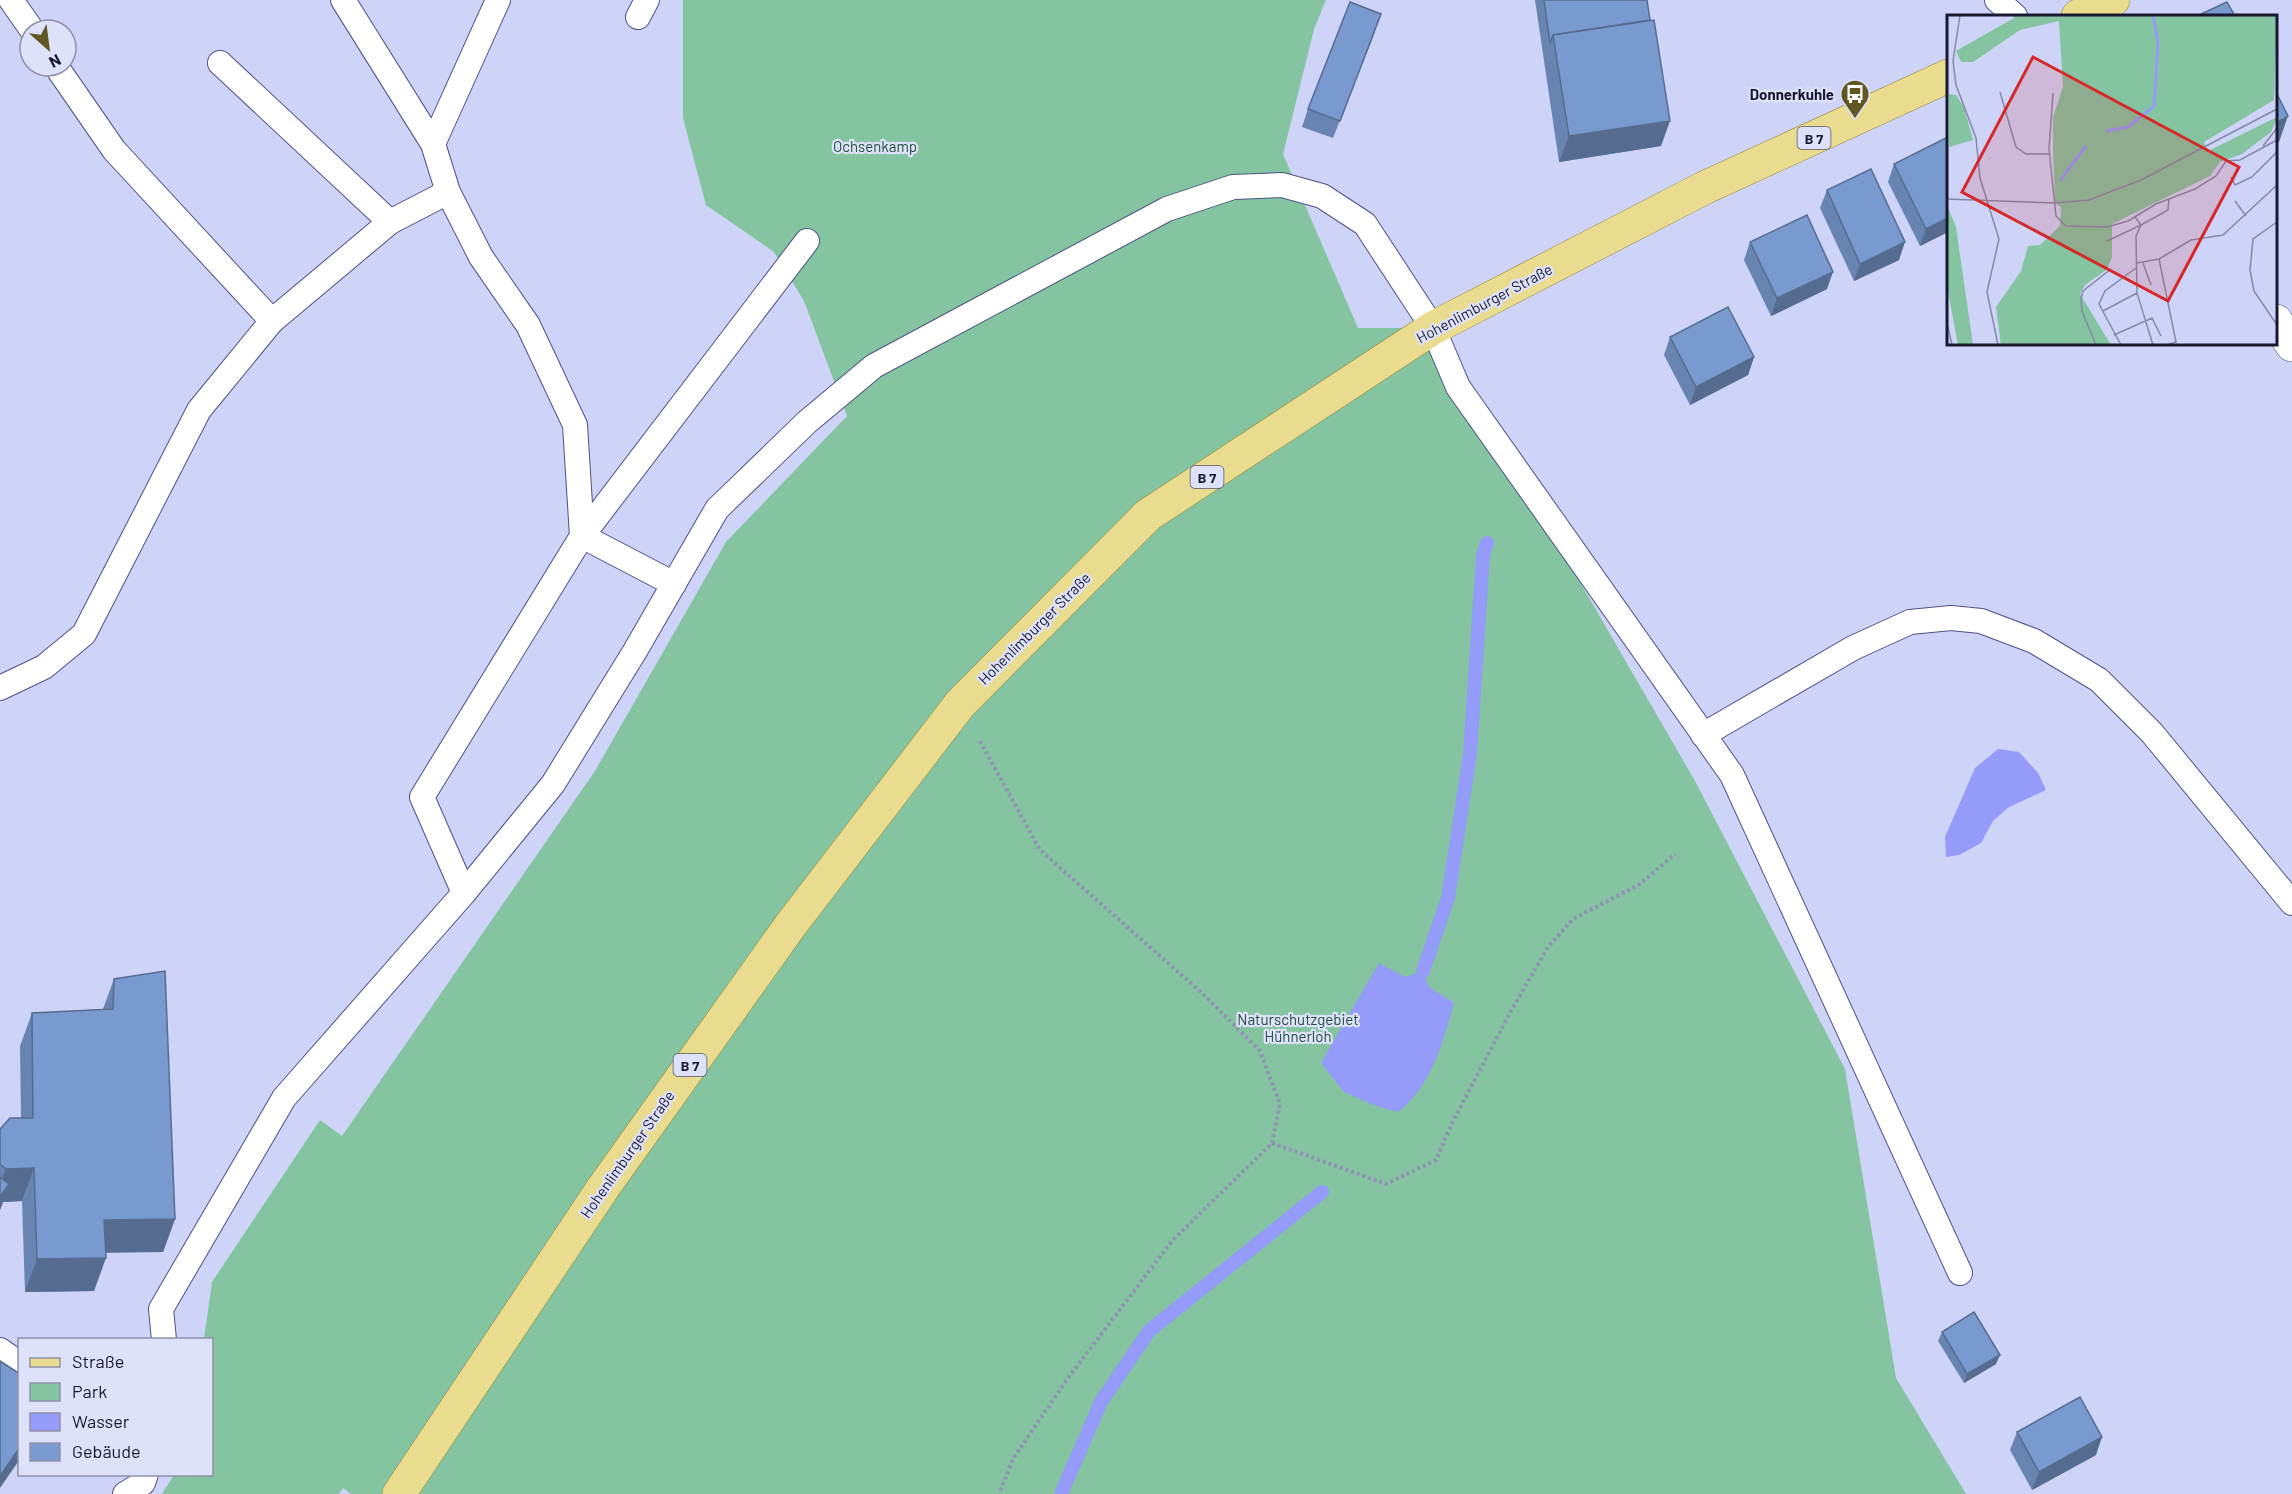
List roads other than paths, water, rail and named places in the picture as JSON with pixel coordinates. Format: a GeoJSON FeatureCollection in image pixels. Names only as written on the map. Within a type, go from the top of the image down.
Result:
{"type":"FeatureCollection","features":[{"type":"Feature","properties":{"kind":"main road"},"geometry":{"type":"LineString","coordinates":[[2080,15],[2113,0]]}},
{"type":"Feature","properties":{"kind":"main road","name":"Hohenlimburger Straße"},"geometry":{"type":"LineString","coordinates":[[399,1494],[617,1168],[790,926],[960,704],[1148,515],[1433,328],[1704,188],[1947,76]]}},
{"type":"Feature","properties":{"kind":"street"},"geometry":{"type":"LineString","coordinates":[[2277,322],[2292,345]]}},
{"type":"Feature","properties":{"kind":"lane"},"geometry":{"type":"LineString","coordinates":[[11,0],[24,18]]}},
{"type":"Feature","properties":{"kind":"lane"},"geometry":{"type":"LineString","coordinates":[[343,0],[433,144],[448,192],[481,257],[528,324],[575,425],[582,536]]}},
{"type":"Feature","properties":{"kind":"lane"},"geometry":{"type":"LineString","coordinates":[[433,144],[498,0]]}},
{"type":"Feature","properties":{"kind":"lane"},"geometry":{"type":"LineString","coordinates":[[1997,0],[2014,15]]}},
{"type":"Feature","properties":{"kind":"lane"},"geometry":{"type":"LineString","coordinates":[[220,63],[390,222]]}},
{"type":"Feature","properties":{"kind":"lane"},"geometry":{"type":"LineString","coordinates":[[64,78],[114,150],[272,321]]}},
{"type":"Feature","properties":{"kind":"lane"},"geometry":{"type":"LineString","coordinates":[[164,1338],[161,1309],[284,1098],[464,893],[553,784],[717,509],[807,422],[874,366],[1167,209],[1233,187],[1281,185],[1323,196],[1365,224],[1433,328],[1458,387],[1732,775],[1960,1273]]}},
{"type":"Feature","properties":{"kind":"lane"},"geometry":{"type":"LineString","coordinates":[[0,688],[44,667],[84,634],[199,411],[272,321],[390,222],[448,192]]}},
{"type":"Feature","properties":{"kind":"lane"},"geometry":{"type":"LineString","coordinates":[[464,893],[422,797],[582,536],[807,241]]}},
{"type":"Feature","properties":{"kind":"lane"},"geometry":{"type":"LineString","coordinates":[[582,536],[674,584]]}},
{"type":"Feature","properties":{"kind":"lane"},"geometry":{"type":"LineString","coordinates":[[1703,735],[1853,648],[1910,622],[1951,618],[1981,621],[2034,640],[2099,680],[2152,733],[2292,903]]}},
{"type":"Feature","properties":{"kind":"lane"},"geometry":{"type":"LineString","coordinates":[[0,1350],[18,1363]]}},
{"type":"Feature","properties":{"kind":"lane"},"geometry":{"type":"LineString","coordinates":[[125,1494],[143,1483],[145,1476]]}},
{"type":"Feature","properties":{"kind":"water"},"geometry":{"type":"Polygon","coordinates":[[[1998,749],[2019,752],[2038,773],[2046,790],[2009,807],[1993,821],[1981,843],[1959,855],[1946,857],[1945,837],[1975,768],[1998,749]]]}},
{"type":"Feature","properties":{"kind":"water"},"geometry":{"type":"Polygon","coordinates":[[[1379,963],[1405,977],[1423,971],[1429,987],[1454,1003],[1440,1048],[1427,1077],[1419,1090],[1398,1112],[1376,1106],[1344,1092],[1321,1063],[1379,963]]]}},
{"type":"Feature","properties":{"kind":"waterway"},"geometry":{"type":"LineString","coordinates":[[1423,971],[1448,898],[1470,754],[1483,555],[1487,543]]}},
{"type":"Feature","properties":{"kind":"waterway"},"geometry":{"type":"LineString","coordinates":[[1061,1494],[1101,1402],[1149,1331],[1322,1192]]}},
{"type":"Feature","properties":{"kind":"place","name":"Donnerkuhle"},"geometry":{"type":"Point","coordinates":[1855,120]}},
{"type":"Feature","properties":{"kind":"park label","name":"Ochsenkamp"},"geometry":{"type":"Point","coordinates":[875,146]}},
{"type":"Feature","properties":{"kind":"park label","name":"Naturschutzgebiet Hühnerloh"},"geometry":{"type":"Point","coordinates":[1298,1028]}}]}
